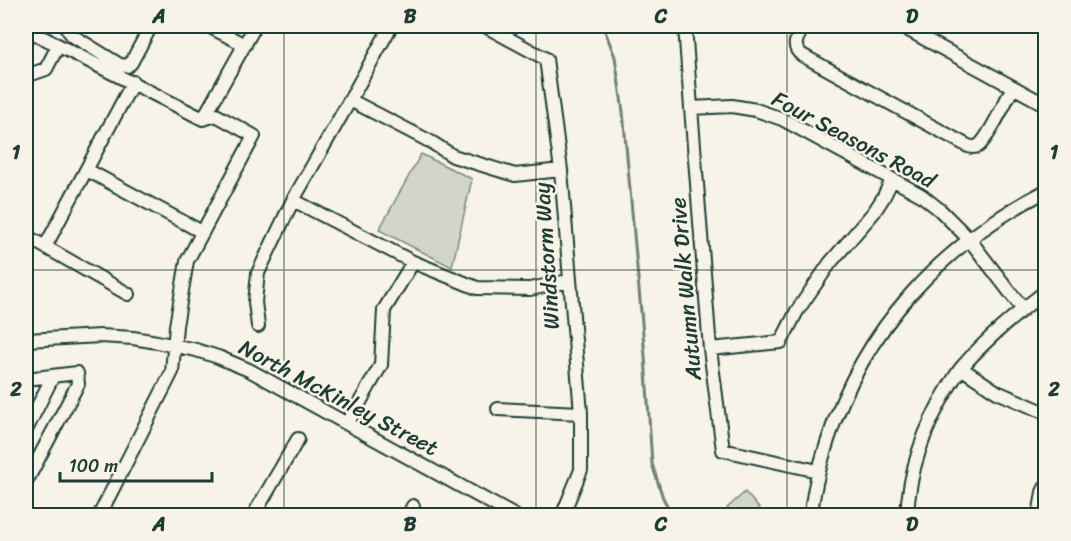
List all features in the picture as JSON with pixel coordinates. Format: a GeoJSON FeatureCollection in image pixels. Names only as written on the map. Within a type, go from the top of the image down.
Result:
{"type":"FeatureCollection","features":[{"type":"Feature","properties":{"kind":"street"},"geometry":{"type":"LineString","coordinates":[[69,26],[68,30],[73,36],[120,65],[127,66],[131,63],[151,26]]}},
{"type":"Feature","properties":{"kind":"street"},"geometry":{"type":"LineString","coordinates":[[208,26],[245,45]]}},
{"type":"Feature","properties":{"kind":"street"},"geometry":{"type":"LineString","coordinates":[[203,119],[255,26]]}},
{"type":"Feature","properties":{"kind":"street"},"geometry":{"type":"LineString","coordinates":[[258,326],[255,302],[258,273],[293,200],[391,26]]}},
{"type":"Feature","properties":{"kind":"street","name":"Windstorm Way"},"geometry":{"type":"LineString","coordinates":[[485,26],[546,58],[561,170],[581,412],[581,470],[562,516]]}},
{"type":"Feature","properties":{"kind":"street","name":"Autumn Walk Drive"},"geometry":{"type":"LineString","coordinates":[[685,26],[710,349],[723,450],[818,471]]}},
{"type":"Feature","properties":{"kind":"street"},"geometry":{"type":"LineString","coordinates":[[804,26],[795,44],[796,49],[802,55],[968,146],[978,146],[986,138],[1013,87]]}},
{"type":"Feature","properties":{"kind":"street"},"geometry":{"type":"LineString","coordinates":[[901,26],[1046,105]]}},
{"type":"Feature","properties":{"kind":"street"},"geometry":{"type":"LineString","coordinates":[[26,29],[203,119],[216,116],[254,136],[187,261],[176,326],[172,372],[99,516]]}},
{"type":"Feature","properties":{"kind":"street"},"geometry":{"type":"LineString","coordinates":[[26,76],[46,69],[58,46]]}},
{"type":"Feature","properties":{"kind":"street"},"geometry":{"type":"LineString","coordinates":[[45,247],[133,82]]}},
{"type":"Feature","properties":{"kind":"street"},"geometry":{"type":"LineString","coordinates":[[350,100],[453,156],[515,176],[561,170]]}},
{"type":"Feature","properties":{"kind":"street","name":"Four Seasons Road"},"geometry":{"type":"LineString","coordinates":[[691,108],[732,106],[756,110],[782,120],[921,195],[969,239],[1023,309]]}},
{"type":"Feature","properties":{"kind":"street"},"geometry":{"type":"LineString","coordinates":[[87,170],[202,232]]}},
{"type":"Feature","properties":{"kind":"street"},"geometry":{"type":"LineString","coordinates":[[710,349],[781,342],[797,311],[830,262],[874,212],[892,180]]}},
{"type":"Feature","properties":{"kind":"street"},"geometry":{"type":"LineString","coordinates":[[811,516],[818,471],[842,400],[873,342],[920,283],[945,259],[969,239],[1018,205],[1046,191]]}},
{"type":"Feature","properties":{"kind":"street"},"geometry":{"type":"LineString","coordinates":[[293,200],[413,262],[477,288],[530,289],[569,281]]}},
{"type":"Feature","properties":{"kind":"street"},"geometry":{"type":"LineString","coordinates":[[26,236],[128,294]]}},
{"type":"Feature","properties":{"kind":"street"},"geometry":{"type":"LineString","coordinates":[[347,423],[381,365],[384,310],[413,262]]}},
{"type":"Feature","properties":{"kind":"street"},"geometry":{"type":"LineString","coordinates":[[907,516],[913,472],[922,439],[939,403],[961,368],[988,339],[1046,291]]}},
{"type":"Feature","properties":{"kind":"street","name":"North McKinley Street"},"geometry":{"type":"LineString","coordinates":[[26,340],[101,336],[133,338],[174,345],[218,357],[249,370],[515,516]]}},
{"type":"Feature","properties":{"kind":"street"},"geometry":{"type":"LineString","coordinates":[[961,368],[997,392],[1046,413]]}},
{"type":"Feature","properties":{"kind":"street"},"geometry":{"type":"LineString","coordinates":[[26,379],[77,373],[78,384],[26,482]]}},
{"type":"Feature","properties":{"kind":"street"},"geometry":{"type":"LineString","coordinates":[[26,430],[53,376]]}},
{"type":"Feature","properties":{"kind":"street"},"geometry":{"type":"LineString","coordinates":[[498,409],[581,412]]}},
{"type":"Feature","properties":{"kind":"street"},"geometry":{"type":"LineString","coordinates":[[253,516],[298,439]]}},
{"type":"Feature","properties":{"kind":"street"},"geometry":{"type":"LineString","coordinates":[[1039,516],[1046,486]]}},
{"type":"Feature","properties":{"kind":"shaded area"},"geometry":{"type":"Polygon","coordinates":[[[421,154],[472,179],[452,267],[379,230],[421,154]]]}},
{"type":"Feature","properties":{"kind":"shaded area"},"geometry":{"type":"Polygon","coordinates":[[[745,492],[765,515],[733,515],[727,508],[745,492]]]}},
{"type":"Feature","properties":{"kind":"waterway"},"geometry":{"type":"LineString","coordinates":[[603,26],[615,57],[623,112],[645,356],[652,464],[663,498],[673,516]]}}]}
